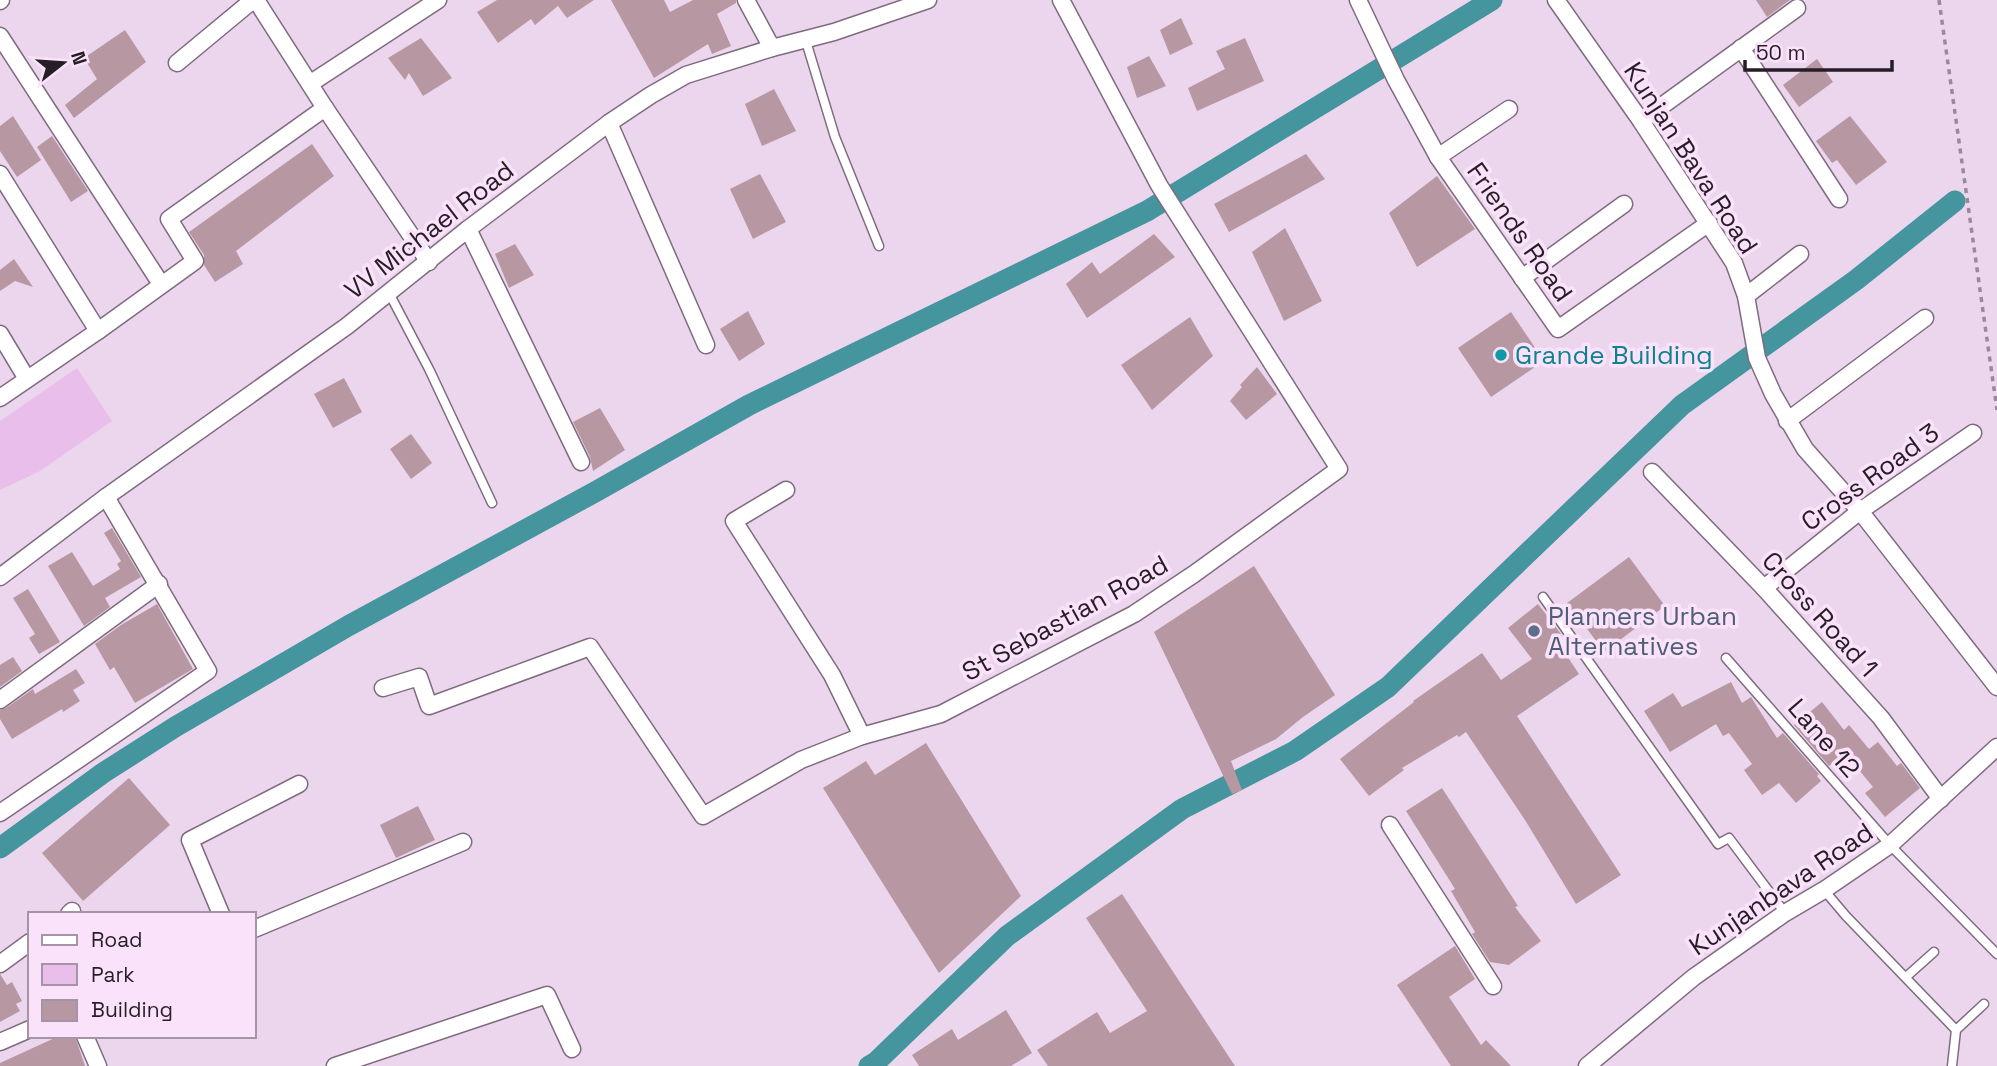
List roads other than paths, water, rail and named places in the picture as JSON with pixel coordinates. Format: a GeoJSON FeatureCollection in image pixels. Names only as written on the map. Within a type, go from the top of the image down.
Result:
{"type":"FeatureCollection","features":[{"type":"Feature","properties":{"kind":"street"},"geometry":{"type":"LineString","coordinates":[[177,64],[254,0],[429,262]]}},
{"type":"Feature","properties":{"kind":"street"},"geometry":{"type":"LineString","coordinates":[[311,83],[438,0]]}},
{"type":"Feature","properties":{"kind":"street"},"geometry":{"type":"LineString","coordinates":[[746,0],[772,48]]}},
{"type":"Feature","properties":{"kind":"street","name":"VV Michael Road"},"geometry":{"type":"LineString","coordinates":[[0,577],[106,497],[347,326],[468,229],[609,123],[686,75],[805,38],[834,32],[928,0]]}},
{"type":"Feature","properties":{"kind":"street","name":"St Sebastian Road"},"geometry":{"type":"LineString","coordinates":[[383,688],[419,677],[429,706],[590,647],[703,816],[801,760],[862,736],[941,714],[1134,614],[1339,469],[1161,188],[1061,0]]}},
{"type":"Feature","properties":{"kind":"street","name":"Friends Road"},"geometry":{"type":"LineString","coordinates":[[1358,0],[1378,45],[1438,156],[1558,329],[1709,223]]}},
{"type":"Feature","properties":{"kind":"street","name":"Kunjan Bava Road"},"geometry":{"type":"LineString","coordinates":[[1556,0],[1641,121],[1734,263],[1746,296],[1757,358],[1787,421]]}},
{"type":"Feature","properties":{"kind":"street"},"geometry":{"type":"LineString","coordinates":[[1641,121],[1797,8]]}},
{"type":"Feature","properties":{"kind":"street"},"geometry":{"type":"LineString","coordinates":[[0,36],[161,285]]}},
{"type":"Feature","properties":{"kind":"street"},"geometry":{"type":"LineString","coordinates":[[1741,48],[1839,199]]}},
{"type":"Feature","properties":{"kind":"street"},"geometry":{"type":"LineString","coordinates":[[0,398],[195,261],[169,219],[325,108]]}},
{"type":"Feature","properties":{"kind":"street"},"geometry":{"type":"LineString","coordinates":[[1438,156],[1509,109]]}},
{"type":"Feature","properties":{"kind":"street"},"geometry":{"type":"LineString","coordinates":[[609,123],[706,345]]}},
{"type":"Feature","properties":{"kind":"street"},"geometry":{"type":"LineString","coordinates":[[2,179],[98,331]]}},
{"type":"Feature","properties":{"kind":"street"},"geometry":{"type":"LineString","coordinates":[[1522,278],[1624,204]]}},
{"type":"Feature","properties":{"kind":"street"},"geometry":{"type":"LineString","coordinates":[[468,229],[581,462]]}},
{"type":"Feature","properties":{"kind":"street"},"geometry":{"type":"LineString","coordinates":[[1746,296],[1800,254]]}},
{"type":"Feature","properties":{"kind":"street"},"geometry":{"type":"LineString","coordinates":[[1925,318],[1787,421],[1805,449],[1860,511],[1997,687]]}},
{"type":"Feature","properties":{"kind":"street"},"geometry":{"type":"LineString","coordinates":[[0,334],[27,379]]}},
{"type":"Feature","properties":{"kind":"street","name":"Cross Road 3"},"geometry":{"type":"LineString","coordinates":[[1764,588],[1860,511],[1973,433]]}},
{"type":"Feature","properties":{"kind":"street","name":"Cross Road 1"},"geometry":{"type":"LineString","coordinates":[[1652,472],[1764,588],[1881,719],[1941,799]]}},
{"type":"Feature","properties":{"kind":"street"},"geometry":{"type":"LineString","coordinates":[[786,491],[734,521],[832,675],[862,736]]}},
{"type":"Feature","properties":{"kind":"street"},"geometry":{"type":"LineString","coordinates":[[0,813],[208,671],[106,497]]}},
{"type":"Feature","properties":{"kind":"street"},"geometry":{"type":"LineString","coordinates":[[0,700],[159,584]]}},
{"type":"Feature","properties":{"kind":"street","name":"Kunjanbava Road"},"geometry":{"type":"LineString","coordinates":[[1587,1066],[1694,977],[1784,912],[1824,890],[1890,845],[1997,747]]}},
{"type":"Feature","properties":{"kind":"street"},"geometry":{"type":"LineString","coordinates":[[220,912],[190,840],[299,784]]}},
{"type":"Feature","properties":{"kind":"street"},"geometry":{"type":"LineString","coordinates":[[1391,825],[1493,986]]}},
{"type":"Feature","properties":{"kind":"street"},"geometry":{"type":"LineString","coordinates":[[256,928],[463,842]]}},
{"type":"Feature","properties":{"kind":"street"},"geometry":{"type":"LineString","coordinates":[[0,964],[28,943]]}},
{"type":"Feature","properties":{"kind":"street"},"geometry":{"type":"LineString","coordinates":[[335,1066],[547,995],[572,1049]]}},
{"type":"Feature","properties":{"kind":"street"},"geometry":{"type":"LineString","coordinates":[[0,1042],[28,1030]]}},
{"type":"Feature","properties":{"kind":"street"},"geometry":{"type":"LineString","coordinates":[[86,1038],[99,1066]]}},
{"type":"Feature","properties":{"kind":"lane"},"geometry":{"type":"LineString","coordinates":[[805,38],[835,137],[879,246]]}},
{"type":"Feature","properties":{"kind":"lane"},"geometry":{"type":"LineString","coordinates":[[388,293],[429,369],[492,503]]}},
{"type":"Feature","properties":{"kind":"lane"},"geometry":{"type":"LineString","coordinates":[[1543,597],[1718,844],[1728,838],[1784,912]]}},
{"type":"Feature","properties":{"kind":"lane","name":"Lane 12"},"geometry":{"type":"LineString","coordinates":[[1726,658],[1890,845],[1997,954]]}},
{"type":"Feature","properties":{"kind":"lane"},"geometry":{"type":"LineString","coordinates":[[1824,890],[1956,1030]]}},
{"type":"Feature","properties":{"kind":"lane"},"geometry":{"type":"LineString","coordinates":[[1906,977],[1934,952]]}},
{"type":"Feature","properties":{"kind":"lane"},"geometry":{"type":"LineString","coordinates":[[1952,1066],[1956,1030],[1984,1004]]}},
{"type":"Feature","properties":{"kind":"waterway"},"geometry":{"type":"LineString","coordinates":[[0,848],[103,773],[175,727],[348,626],[749,405],[1147,211],[1492,0]]}},
{"type":"Feature","properties":{"kind":"waterway"},"geometry":{"type":"LineString","coordinates":[[869,1066],[1007,936],[1182,809],[1295,751],[1388,687],[1682,405],[1856,280],[1955,201]]}},
{"type":"Feature","properties":{"kind":"place","name":"Grande Building"},"geometry":{"type":"Point","coordinates":[1501,355]}},
{"type":"Feature","properties":{"kind":"place","name":"Planners Urban Alternatives"},"geometry":{"type":"Point","coordinates":[1534,631]}}]}
